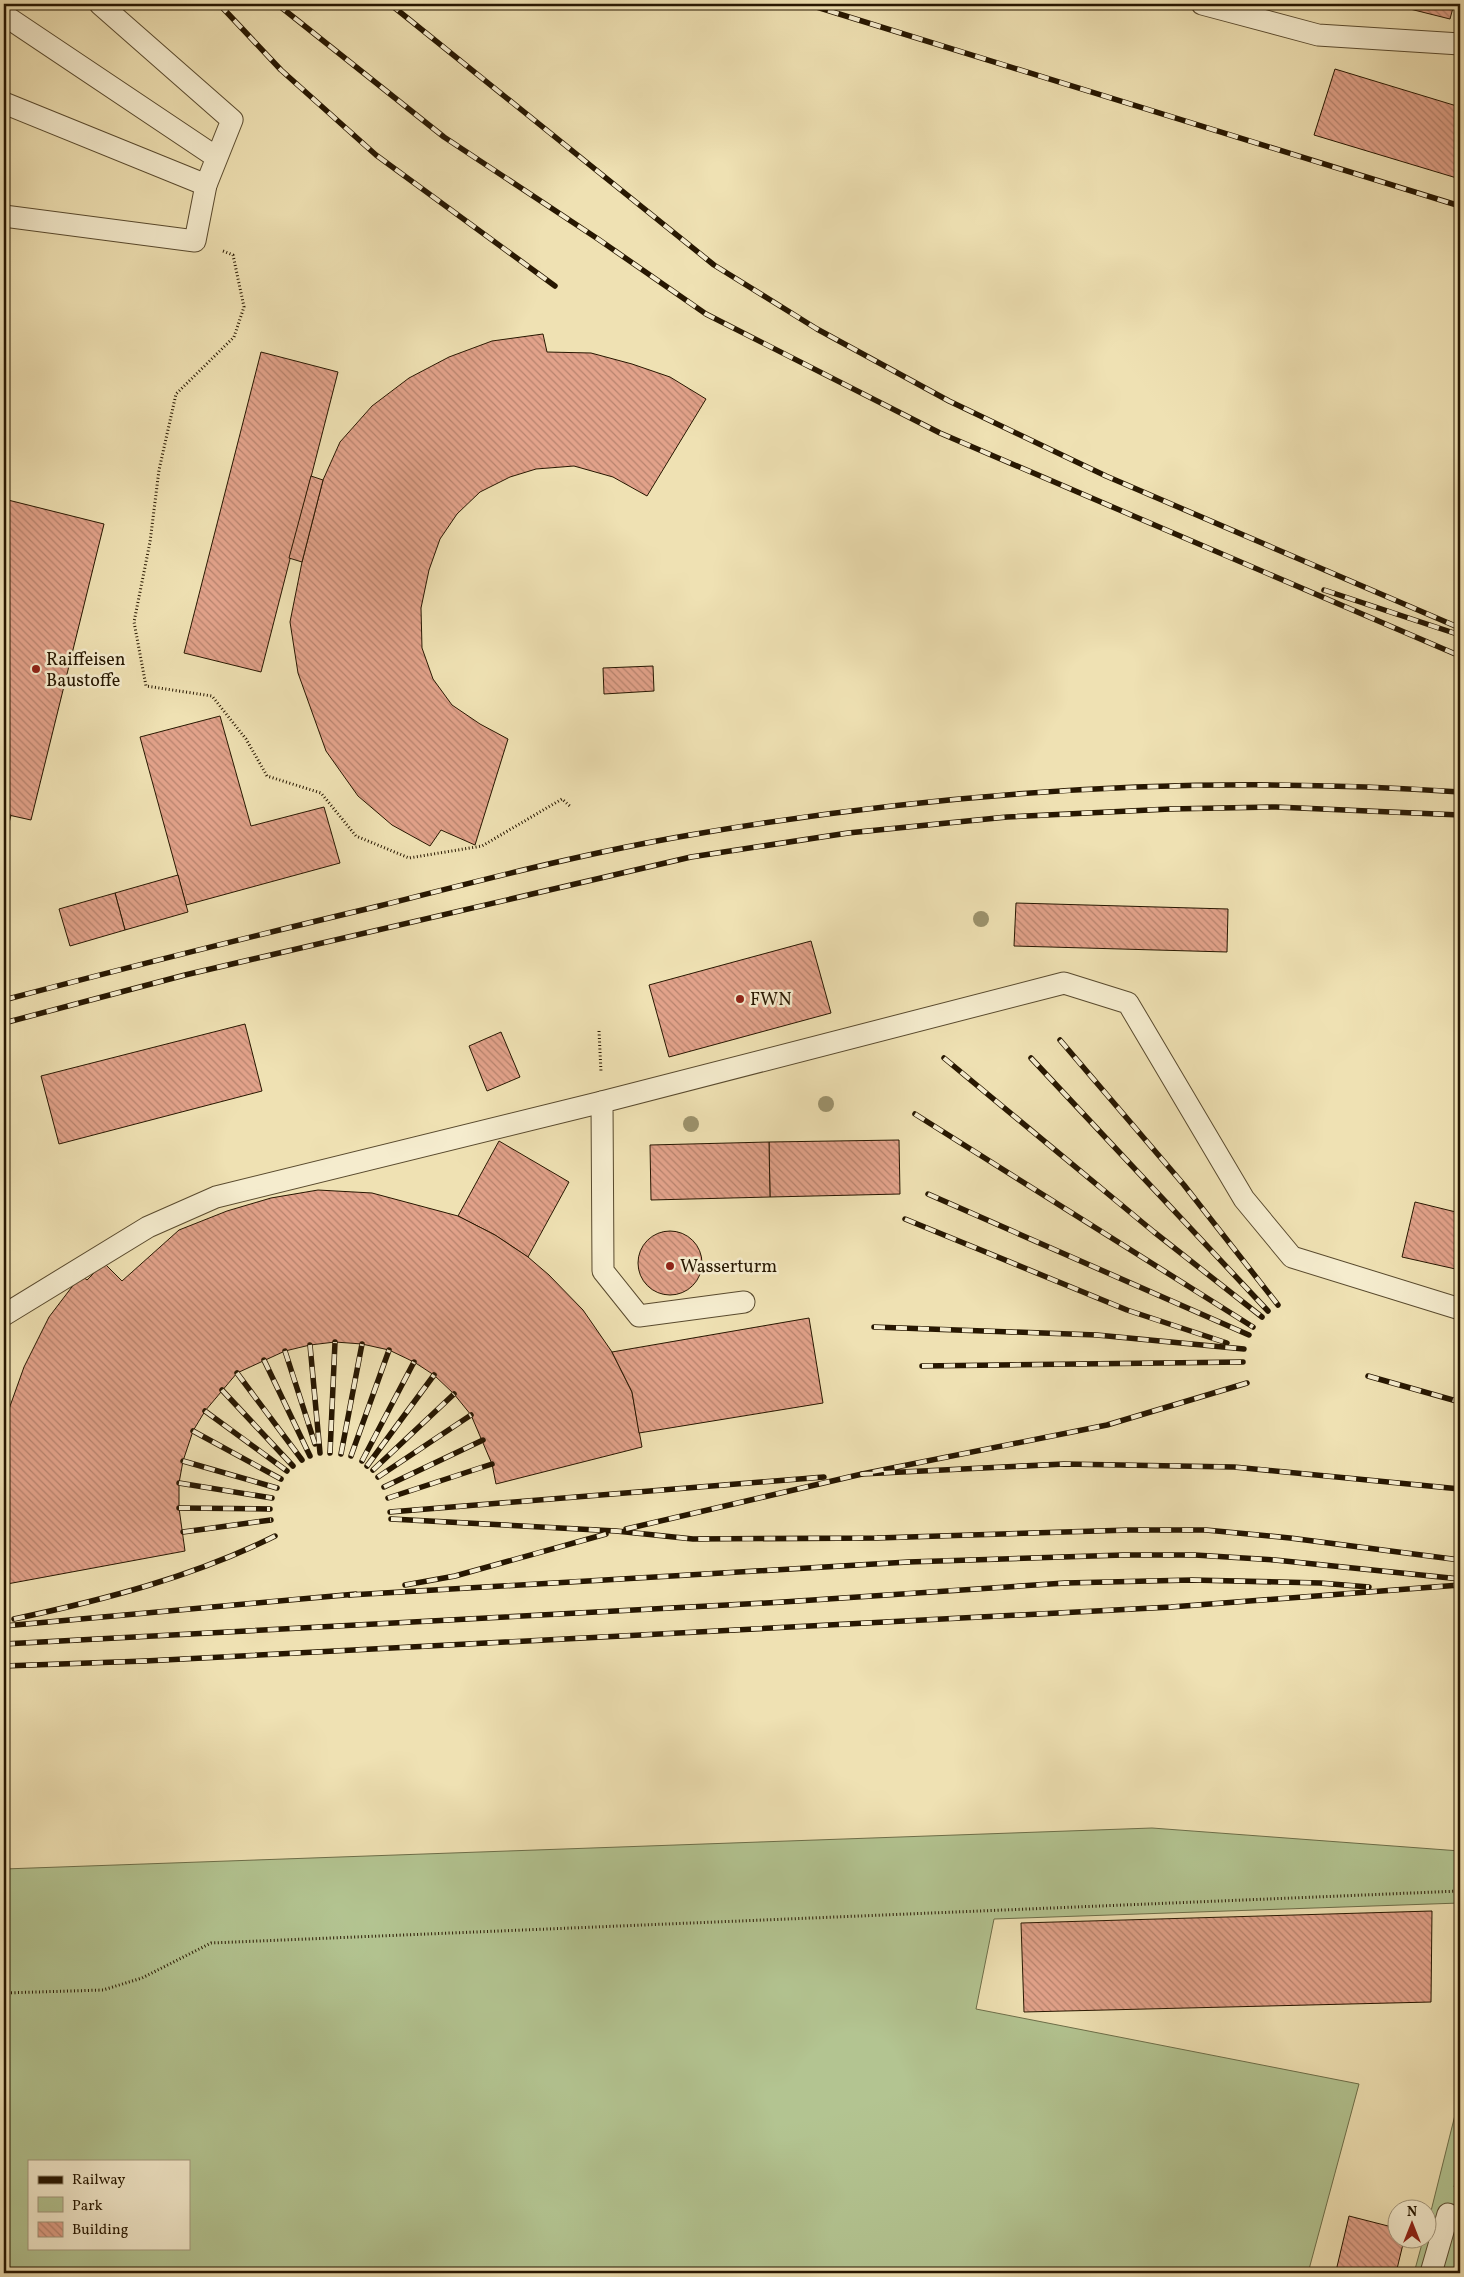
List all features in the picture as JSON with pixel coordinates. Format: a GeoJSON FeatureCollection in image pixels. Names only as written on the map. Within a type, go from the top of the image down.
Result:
{"type":"FeatureCollection","features":[{"type":"Feature","properties":{"kind":"lane"},"geometry":{"type":"LineString","coordinates":[[4,216],[194,241],[206,185],[232,120],[100,4]]}},
{"type":"Feature","properties":{"kind":"lane"},"geometry":{"type":"LineString","coordinates":[[1202,4],[1318,35],[1460,44]]}},
{"type":"Feature","properties":{"kind":"lane"},"geometry":{"type":"LineString","coordinates":[[4,16],[216,157]]}},
{"type":"Feature","properties":{"kind":"lane"},"geometry":{"type":"LineString","coordinates":[[4,103],[206,185]]}},
{"type":"Feature","properties":{"kind":"lane"},"geometry":{"type":"LineString","coordinates":[[4,1315],[148,1227],[216,1197],[602,1102],[1064,983],[1128,1003],[1244,1199],[1292,1257],[1460,1309]]}},
{"type":"Feature","properties":{"kind":"lane"},"geometry":{"type":"LineString","coordinates":[[602,1102],[603,1271],[639,1316],[744,1302]]}},
{"type":"Feature","properties":{"kind":"lane"},"geometry":{"type":"LineString","coordinates":[[1431,2273],[1448,2214]]}},
{"type":"Feature","properties":{"kind":"path"},"geometry":{"type":"LineString","coordinates":[[194,241],[233,255],[244,307],[234,337],[176,394],[159,470],[150,542],[134,622],[146,686],[212,696],[246,739],[267,776],[321,793],[356,836],[409,858],[482,846],[562,799],[571,807]]}},
{"type":"Feature","properties":{"kind":"path"},"geometry":{"type":"LineString","coordinates":[[599,1031],[602,1102]]}},
{"type":"Feature","properties":{"kind":"path"},"geometry":{"type":"LineString","coordinates":[[4,1993],[103,1990],[142,1978],[211,1943],[1460,1891]]}},
{"type":"Feature","properties":{"kind":"green space"},"geometry":{"type":"Polygon","coordinates":[[[1152,1828],[1460,1851],[1460,1903],[994,1919],[976,2009],[1359,2084],[1308,2273],[4,2273],[4,1869],[1152,1828]]]}},
{"type":"Feature","properties":{"kind":"green space"},"geometry":{"type":"Polygon","coordinates":[[[1460,2095],[1460,2273],[1414,2273],[1420,2250],[1436,2250],[1436,2200],[1434,2200],[1460,2095]]]}},
{"type":"Feature","properties":{"kind":"building"},"geometry":{"type":"Polygon","coordinates":[[[1390,4],[1454,4],[1450,19],[1390,4]]]}},
{"type":"Feature","properties":{"kind":"building"},"geometry":{"type":"Polygon","coordinates":[[[1335,69],[1460,107],[1460,179],[1314,135],[1335,69]]]}},
{"type":"Feature","properties":{"kind":"building"},"geometry":{"type":"Polygon","coordinates":[[[543,334],[547,352],[591,353],[632,364],[670,377],[706,399],[647,496],[613,477],[574,466],[536,469],[510,477],[480,492],[457,514],[440,539],[429,570],[421,608],[422,648],[433,679],[452,705],[480,724],[508,739],[475,845],[441,830],[430,846],[392,825],[358,796],[326,751],[298,673],[290,622],[302,562],[323,480],[340,442],[372,406],[409,378],[449,357],[492,341],[543,334]]]}},
{"type":"Feature","properties":{"kind":"building"},"geometry":{"type":"Polygon","coordinates":[[[261,352],[338,372],[261,672],[184,653],[261,352]]]}},
{"type":"Feature","properties":{"kind":"building"},"geometry":{"type":"Polygon","coordinates":[[[311,476],[323,480],[302,562],[289,558],[311,476]]]}},
{"type":"Feature","properties":{"kind":"building","name":"Raiffeisen Baustoffe"},"geometry":{"type":"Polygon","coordinates":[[[4,499],[104,524],[31,820],[4,814],[4,499]]]}},
{"type":"Feature","properties":{"kind":"building"},"geometry":{"type":"Polygon","coordinates":[[[653,666],[654,691],[604,694],[603,668],[653,666]]]}},
{"type":"Feature","properties":{"kind":"building"},"geometry":{"type":"Polygon","coordinates":[[[220,716],[251,826],[324,807],[340,863],[186,905],[140,737],[220,716]]]}},
{"type":"Feature","properties":{"kind":"building"},"geometry":{"type":"Polygon","coordinates":[[[4,814],[11,815],[4,844],[4,814]]]}},
{"type":"Feature","properties":{"kind":"building"},"geometry":{"type":"Polygon","coordinates":[[[178,875],[188,912],[125,930],[115,893],[178,875]]]}},
{"type":"Feature","properties":{"kind":"building"},"geometry":{"type":"Polygon","coordinates":[[[115,893],[125,930],[70,946],[59,909],[115,893]]]}},
{"type":"Feature","properties":{"kind":"building"},"geometry":{"type":"Polygon","coordinates":[[[1016,903],[1228,909],[1227,952],[1014,946],[1016,903]]]}},
{"type":"Feature","properties":{"kind":"building","name":"FWN"},"geometry":{"type":"Polygon","coordinates":[[[811,941],[831,1013],[669,1057],[649,985],[811,941]]]}},
{"type":"Feature","properties":{"kind":"building"},"geometry":{"type":"Polygon","coordinates":[[[245,1024],[262,1091],[59,1144],[41,1076],[245,1024]]]}},
{"type":"Feature","properties":{"kind":"building"},"geometry":{"type":"Polygon","coordinates":[[[501,1032],[520,1077],[487,1091],[469,1046],[501,1032]]]}},
{"type":"Feature","properties":{"kind":"building"},"geometry":{"type":"Polygon","coordinates":[[[899,1140],[900,1194],[770,1197],[769,1142],[899,1140]]]}},
{"type":"Feature","properties":{"kind":"building"},"geometry":{"type":"Polygon","coordinates":[[[499,1141],[569,1182],[528,1257],[495,1235],[458,1216],[499,1141]]]}},
{"type":"Feature","properties":{"kind":"building"},"geometry":{"type":"Polygon","coordinates":[[[769,1142],[770,1197],[651,1200],[650,1145],[769,1142]]]}},
{"type":"Feature","properties":{"kind":"building"},"geometry":{"type":"Polygon","coordinates":[[[318,1190],[372,1193],[458,1216],[495,1235],[528,1257],[549,1275],[583,1310],[612,1352],[632,1392],[642,1447],[496,1484],[492,1464],[471,1415],[454,1394],[434,1375],[414,1362],[389,1350],[362,1344],[335,1342],[310,1345],[285,1351],[237,1373],[205,1411],[193,1431],[183,1461],[179,1483],[179,1508],[185,1551],[7,1584],[4,1571],[4,1423],[24,1367],[49,1317],[81,1275],[87,1280],[104,1263],[122,1281],[179,1230],[227,1211],[271,1198],[318,1190]]]}},
{"type":"Feature","properties":{"kind":"building"},"geometry":{"type":"Polygon","coordinates":[[[1415,1202],[1460,1213],[1460,1270],[1402,1257],[1415,1202]]]}},
{"type":"Feature","properties":{"kind":"building","name":"Wasserturm"},"geometry":{"type":"Polygon","coordinates":[[[670,1231],[688,1237],[696,1245],[702,1263],[696,1281],[688,1289],[670,1295],[652,1289],[644,1281],[638,1263],[644,1245],[652,1237],[670,1231]]]}},
{"type":"Feature","properties":{"kind":"building"},"geometry":{"type":"Polygon","coordinates":[[[809,1318],[823,1403],[639,1433],[632,1392],[612,1352],[809,1318]]]}},
{"type":"Feature","properties":{"kind":"building"},"geometry":{"type":"Polygon","coordinates":[[[1432,1911],[1431,2002],[1024,2012],[1021,1923],[1432,1911]]]}},
{"type":"Feature","properties":{"kind":"building"},"geometry":{"type":"Polygon","coordinates":[[[1349,2216],[1386,2225],[1386,2250],[1402,2250],[1396,2273],[1346,2273],[1336,2271],[1349,2216]]]}},
{"type":"Feature","properties":{"kind":"railway"},"geometry":{"type":"LineString","coordinates":[[219,4],[281,70],[376,155],[555,286]]}},
{"type":"Feature","properties":{"kind":"railway"},"geometry":{"type":"LineString","coordinates":[[277,4],[444,137],[598,239],[706,314],[940,433],[1460,656]]}},
{"type":"Feature","properties":{"kind":"railway"},"geometry":{"type":"LineString","coordinates":[[390,4],[714,265],[817,329],[949,401],[1106,476],[1460,628]]}},
{"type":"Feature","properties":{"kind":"railway"},"geometry":{"type":"LineString","coordinates":[[807,4],[1460,206]]}},
{"type":"Feature","properties":{"kind":"railway"},"geometry":{"type":"LineString","coordinates":[[1324,590],[1460,635]]}},
{"type":"Feature","properties":{"kind":"railway"},"geometry":{"type":"LineString","coordinates":[[4,1000],[191,952],[573,859],[651,842],[786,820],[881,807],[1074,790],[1267,785],[1364,787],[1460,792]]}},
{"type":"Feature","properties":{"kind":"railway"},"geometry":{"type":"LineString","coordinates":[[4,1023],[185,975],[691,857],[848,833],[1007,817],[1170,809],[1276,807],[1460,815]]}},
{"type":"Feature","properties":{"kind":"railway"},"geometry":{"type":"LineString","coordinates":[[1060,1040],[1184,1185],[1278,1305]]}},
{"type":"Feature","properties":{"kind":"railway"},"geometry":{"type":"LineString","coordinates":[[944,1058],[1154,1232],[1262,1317]]}},
{"type":"Feature","properties":{"kind":"railway"},"geometry":{"type":"LineString","coordinates":[[1031,1058],[1268,1311]]}},
{"type":"Feature","properties":{"kind":"railway"},"geometry":{"type":"LineString","coordinates":[[915,1114],[1253,1327]]}},
{"type":"Feature","properties":{"kind":"railway"},"geometry":{"type":"LineString","coordinates":[[928,1194],[1249,1335]]}},
{"type":"Feature","properties":{"kind":"railway"},"geometry":{"type":"LineString","coordinates":[[905,1219],[1127,1310],[1227,1343]]}},
{"type":"Feature","properties":{"kind":"railway"},"geometry":{"type":"LineString","coordinates":[[874,1327],[1097,1335],[1244,1349]]}},
{"type":"Feature","properties":{"kind":"railway"},"geometry":{"type":"LineString","coordinates":[[330,1453],[335,1342]]}},
{"type":"Feature","properties":{"kind":"railway"},"geometry":{"type":"LineString","coordinates":[[341,1454],[362,1344]]}},
{"type":"Feature","properties":{"kind":"railway"},"geometry":{"type":"LineString","coordinates":[[310,1345],[320,1453]]}},
{"type":"Feature","properties":{"kind":"railway"},"geometry":{"type":"LineString","coordinates":[[351,1456],[389,1350]]}},
{"type":"Feature","properties":{"kind":"railway"},"geometry":{"type":"LineString","coordinates":[[285,1351],[315,1444]]}},
{"type":"Feature","properties":{"kind":"railway"},"geometry":{"type":"LineString","coordinates":[[264,1360],[310,1456]]}},
{"type":"Feature","properties":{"kind":"railway"},"geometry":{"type":"LineString","coordinates":[[362,1461],[414,1362]]}},
{"type":"Feature","properties":{"kind":"railway"},"geometry":{"type":"LineString","coordinates":[[922,1366],[1243,1362]]}},
{"type":"Feature","properties":{"kind":"railway"},"geometry":{"type":"LineString","coordinates":[[237,1373],[302,1460]]}},
{"type":"Feature","properties":{"kind":"railway"},"geometry":{"type":"LineString","coordinates":[[367,1466],[434,1375]]}},
{"type":"Feature","properties":{"kind":"railway"},"geometry":{"type":"LineString","coordinates":[[1368,1376],[1460,1402]]}},
{"type":"Feature","properties":{"kind":"railway"},"geometry":{"type":"LineString","coordinates":[[1247,1383],[1107,1425],[862,1474],[1064,1464],[1234,1467],[1460,1489]]}},
{"type":"Feature","properties":{"kind":"railway"},"geometry":{"type":"LineString","coordinates":[[222,1390],[293,1466]]}},
{"type":"Feature","properties":{"kind":"railway"},"geometry":{"type":"LineString","coordinates":[[373,1470],[454,1394]]}},
{"type":"Feature","properties":{"kind":"railway"},"geometry":{"type":"LineString","coordinates":[[205,1411],[287,1471]]}},
{"type":"Feature","properties":{"kind":"railway"},"geometry":{"type":"LineString","coordinates":[[378,1477],[471,1415]]}},
{"type":"Feature","properties":{"kind":"railway"},"geometry":{"type":"LineString","coordinates":[[193,1431],[281,1479]]}},
{"type":"Feature","properties":{"kind":"railway"},"geometry":{"type":"LineString","coordinates":[[384,1487],[483,1440]]}},
{"type":"Feature","properties":{"kind":"railway"},"geometry":{"type":"LineString","coordinates":[[183,1461],[277,1488]]}},
{"type":"Feature","properties":{"kind":"railway"},"geometry":{"type":"LineString","coordinates":[[388,1498],[492,1464]]}},
{"type":"Feature","properties":{"kind":"railway"},"geometry":{"type":"LineString","coordinates":[[626,1529],[862,1474]]}},
{"type":"Feature","properties":{"kind":"railway"},"geometry":{"type":"LineString","coordinates":[[390,1512],[824,1477]]}},
{"type":"Feature","properties":{"kind":"railway"},"geometry":{"type":"LineString","coordinates":[[179,1483],[272,1498]]}},
{"type":"Feature","properties":{"kind":"railway"},"geometry":{"type":"LineString","coordinates":[[179,1508],[270,1509]]}},
{"type":"Feature","properties":{"kind":"railway"},"geometry":{"type":"LineString","coordinates":[[391,1519],[616,1531],[693,1539],[877,1538],[1129,1530],[1206,1530],[1290,1538],[1460,1560]]}},
{"type":"Feature","properties":{"kind":"railway"},"geometry":{"type":"LineString","coordinates":[[183,1532],[271,1520]]}},
{"type":"Feature","properties":{"kind":"railway"},"geometry":{"type":"LineString","coordinates":[[405,1585],[455,1576],[606,1534]]}},
{"type":"Feature","properties":{"kind":"railway"},"geometry":{"type":"LineString","coordinates":[[14,1619],[81,1604],[147,1586],[212,1564],[275,1536]]}},
{"type":"Feature","properties":{"kind":"railway"},"geometry":{"type":"LineString","coordinates":[[350,1595],[908,1562],[1123,1555],[1195,1555],[1275,1560],[1460,1579]]}},
{"type":"Feature","properties":{"kind":"railway"},"geometry":{"type":"LineString","coordinates":[[4,1644],[783,1602],[1065,1583],[1192,1580],[1320,1583],[1369,1587]]}},
{"type":"Feature","properties":{"kind":"railway"},"geometry":{"type":"LineString","coordinates":[[4,1666],[145,1661],[1171,1607],[1460,1585]]}},
{"type":"Feature","properties":{"kind":"railway"},"geometry":{"type":"LineString","coordinates":[[4,1626],[356,1594]]}},
{"type":"Feature","properties":{"kind":"place","name":"Raiffeisen Baustoffe"},"geometry":{"type":"Point","coordinates":[36,669]}},
{"type":"Feature","properties":{"kind":"place","name":"FWN"},"geometry":{"type":"Point","coordinates":[740,999]}},
{"type":"Feature","properties":{"kind":"place","name":"Wasserturm"},"geometry":{"type":"Point","coordinates":[670,1266]}}]}
